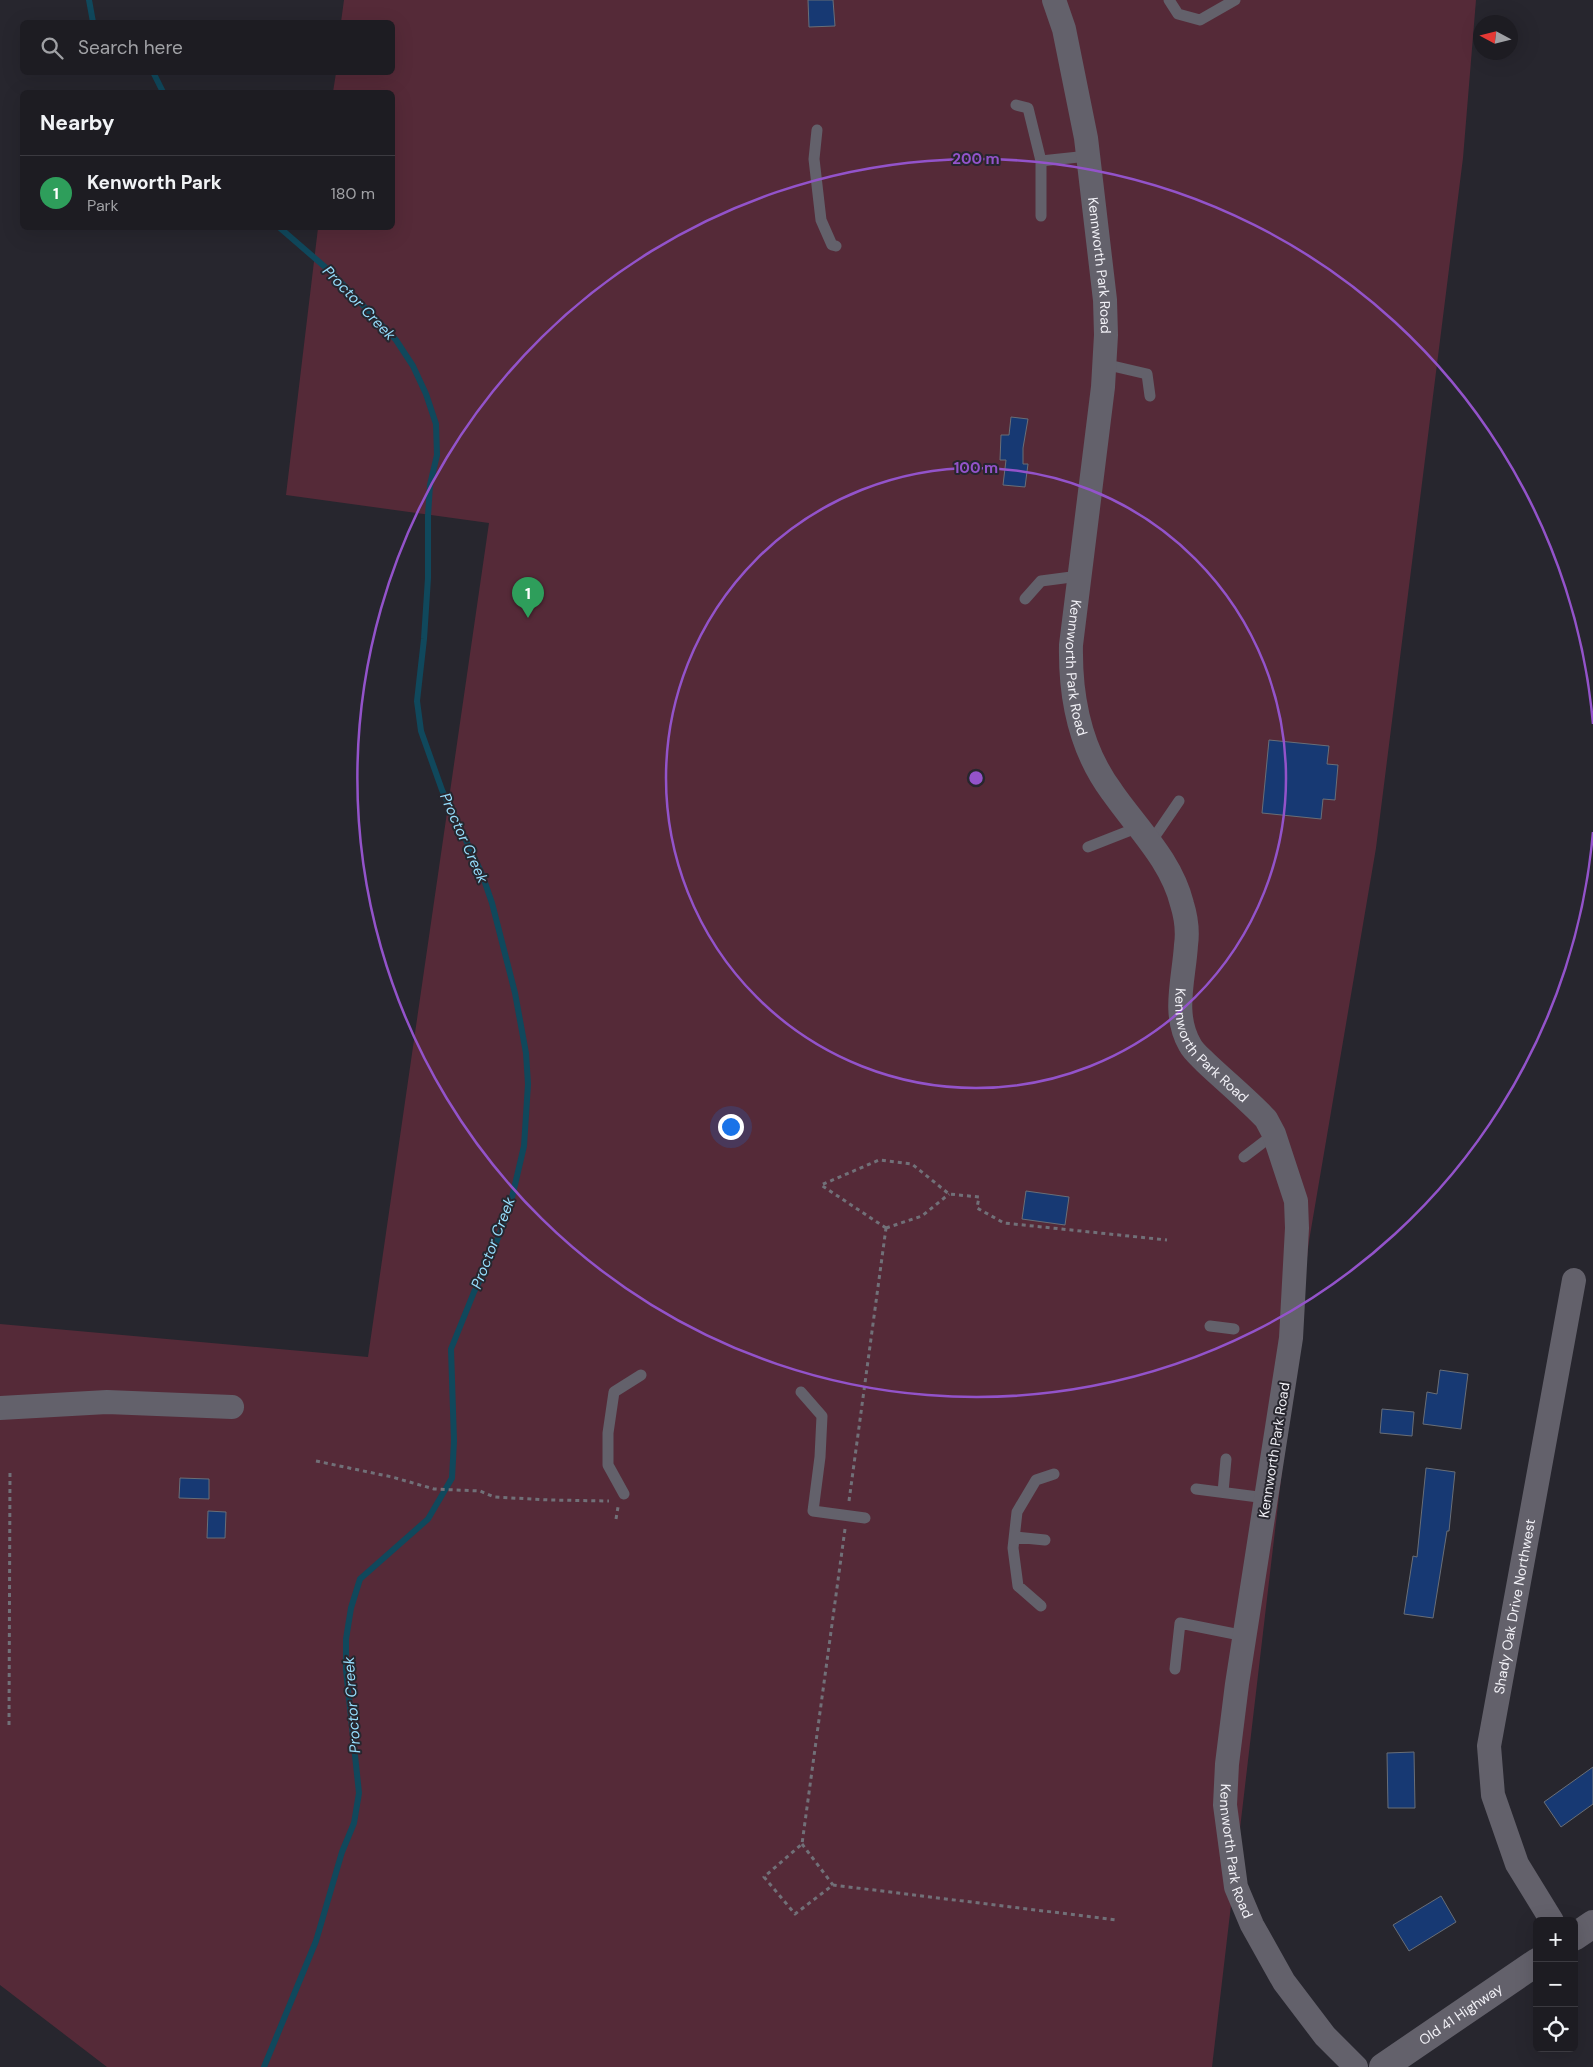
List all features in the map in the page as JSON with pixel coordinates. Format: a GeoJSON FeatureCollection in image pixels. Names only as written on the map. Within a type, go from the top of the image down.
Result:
{"type":"FeatureCollection","features":[{"type":"Feature","properties":{"kind":"main road"},"geometry":{"type":"LineString","coordinates":[[1578,1934],[1593,1924]]}},
{"type":"Feature","properties":{"kind":"main road","name":"Old 41 Highway"},"geometry":{"type":"LineString","coordinates":[[1384,2067],[1533,1965]]}},
{"type":"Feature","properties":{"kind":"street","name":"Kennworth Park Road"},"geometry":{"type":"LineString","coordinates":[[1054,0],[1064,29],[1075,79],[1088,156],[1104,300],[1106,335],[1071,645],[1070,678],[1076,712],[1084,740],[1097,767],[1111,791],[1168,868],[1176,885],[1186,924],[1187,943],[1180,996],[1180,1023],[1190,1046],[1266,1119],[1274,1134],[1296,1201],[1297,1228],[1291,1338],[1244,1636],[1227,1764],[1225,1805],[1236,1887],[1252,1925],[1284,1982],[1325,2036],[1356,2067]]}},
{"type":"Feature","properties":{"kind":"street","name":"Shady Oak Drive Northwest"},"geometry":{"type":"LineString","coordinates":[[1550,1917],[1517,1864],[1493,1795],[1489,1746],[1574,1280]]}},
{"type":"Feature","properties":{"kind":"street"},"geometry":{"type":"LineString","coordinates":[[0,1408],[107,1402],[232,1407]]}},
{"type":"Feature","properties":{"kind":"lane"},"geometry":{"type":"LineString","coordinates":[[1170,0],[1178,14],[1200,20],[1236,0]]}},
{"type":"Feature","properties":{"kind":"lane"},"geometry":{"type":"LineString","coordinates":[[1016,105],[1028,108],[1041,161],[1041,216]]}},
{"type":"Feature","properties":{"kind":"lane"},"geometry":{"type":"LineString","coordinates":[[818,130],[814,159],[821,220],[832,245],[836,246]]}},
{"type":"Feature","properties":{"kind":"lane"},"geometry":{"type":"LineString","coordinates":[[1041,161],[1088,156]]}},
{"type":"Feature","properties":{"kind":"lane"},"geometry":{"type":"LineString","coordinates":[[1104,364],[1147,374],[1150,396]]}},
{"type":"Feature","properties":{"kind":"lane"},"geometry":{"type":"LineString","coordinates":[[1025,599],[1041,582],[1079,576]]}},
{"type":"Feature","properties":{"kind":"lane"},"geometry":{"type":"LineString","coordinates":[[1088,847],[1145,835],[1179,801]]}},
{"type":"Feature","properties":{"kind":"lane"},"geometry":{"type":"LineString","coordinates":[[1244,1157],[1274,1134]]}},
{"type":"Feature","properties":{"kind":"lane"},"geometry":{"type":"LineString","coordinates":[[1210,1326],[1234,1329]]}},
{"type":"Feature","properties":{"kind":"lane"},"geometry":{"type":"LineString","coordinates":[[622,1497],[608,1466],[608,1433],[614,1392],[641,1375]]}},
{"type":"Feature","properties":{"kind":"lane"},"geometry":{"type":"LineString","coordinates":[[801,1392],[822,1416],[820,1457],[813,1511],[865,1518]]}},
{"type":"Feature","properties":{"kind":"lane"},"geometry":{"type":"LineString","coordinates":[[1223,1492],[1226,1459]]}},
{"type":"Feature","properties":{"kind":"lane"},"geometry":{"type":"LineString","coordinates":[[1041,1606],[1018,1586],[1014,1537],[1017,1512],[1036,1480],[1054,1474]]}},
{"type":"Feature","properties":{"kind":"lane"},"geometry":{"type":"LineString","coordinates":[[1196,1489],[1266,1498]]}},
{"type":"Feature","properties":{"kind":"lane"},"geometry":{"type":"LineString","coordinates":[[1014,1537],[1045,1540]]}},
{"type":"Feature","properties":{"kind":"lane"},"geometry":{"type":"LineString","coordinates":[[1175,1669],[1180,1623],[1244,1636]]}},
{"type":"Feature","properties":{"kind":"path"},"geometry":{"type":"LineString","coordinates":[[886,1228],[821,1185],[879,1160],[912,1164],[949,1194],[979,1198],[977,1208],[1004,1223],[1167,1240]]}},
{"type":"Feature","properties":{"kind":"path"},"geometry":{"type":"LineString","coordinates":[[886,1228],[922,1216],[949,1194]]}},
{"type":"Feature","properties":{"kind":"path"},"geometry":{"type":"LineString","coordinates":[[886,1228],[802,1844],[764,1877],[795,1914],[833,1885],[1117,1920]]}},
{"type":"Feature","properties":{"kind":"path"},"geometry":{"type":"LineString","coordinates":[[316,1461],[392,1477],[434,1489],[480,1491],[494,1497],[613,1501]]}},
{"type":"Feature","properties":{"kind":"path"},"geometry":{"type":"LineString","coordinates":[[9,1725],[10,1470]]}},
{"type":"Feature","properties":{"kind":"path"},"geometry":{"type":"LineString","coordinates":[[616,1519],[622,1497]]}},
{"type":"Feature","properties":{"kind":"path"},"geometry":{"type":"LineString","coordinates":[[802,1844],[833,1885]]}},
{"type":"Feature","properties":{"kind":"shaded area"},"geometry":{"type":"Polygon","coordinates":[[[344,0],[1476,0],[1475,15],[1473,15],[1463,158],[1376,848],[1309,1241],[1212,2067],[107,2067],[0,1985],[0,1324],[368,1357],[489,523],[286,495],[318,230],[395,230],[395,90],[333,90],[336,75],[395,75],[395,20],[341,20],[344,0]]]}},
{"type":"Feature","properties":{"kind":"building"},"geometry":{"type":"Polygon","coordinates":[[[808,0],[833,0],[835,26],[809,27],[808,0]]]}},
{"type":"Feature","properties":{"kind":"building"},"geometry":{"type":"Polygon","coordinates":[[[1011,417],[1028,419],[1023,448],[1023,464],[1028,464],[1025,487],[1003,485],[1006,460],[1000,460],[1001,435],[1009,435],[1011,417]]]}},
{"type":"Feature","properties":{"kind":"building"},"geometry":{"type":"Polygon","coordinates":[[[1269,740],[1329,746],[1327,764],[1338,765],[1335,800],[1323,799],[1321,819],[1262,813],[1269,740]]]}},
{"type":"Feature","properties":{"kind":"building"},"geometry":{"type":"Polygon","coordinates":[[[1026,1191],[1069,1197],[1065,1225],[1022,1219],[1026,1191]]]}},
{"type":"Feature","properties":{"kind":"building"},"geometry":{"type":"Polygon","coordinates":[[[1440,1370],[1468,1374],[1461,1429],[1423,1424],[1427,1392],[1437,1394],[1440,1370]]]}},
{"type":"Feature","properties":{"kind":"building"},"geometry":{"type":"Polygon","coordinates":[[[1382,1409],[1414,1412],[1412,1436],[1380,1433],[1382,1409]]]}},
{"type":"Feature","properties":{"kind":"building"},"geometry":{"type":"Polygon","coordinates":[[[1426,1468],[1455,1472],[1449,1531],[1447,1531],[1433,1618],[1404,1614],[1413,1556],[1417,1557],[1426,1468]]]}},
{"type":"Feature","properties":{"kind":"building"},"geometry":{"type":"Polygon","coordinates":[[[180,1478],[209,1479],[209,1499],[179,1498],[180,1478]]]}},
{"type":"Feature","properties":{"kind":"building"},"geometry":{"type":"Polygon","coordinates":[[[208,1511],[226,1512],[225,1538],[207,1538],[208,1511]]]}},
{"type":"Feature","properties":{"kind":"building"},"geometry":{"type":"Polygon","coordinates":[[[1414,1752],[1415,1808],[1388,1808],[1387,1753],[1414,1752]]]}},
{"type":"Feature","properties":{"kind":"building"},"geometry":{"type":"Polygon","coordinates":[[[1593,1767],[1593,1804],[1561,1827],[1544,1802],[1593,1767]]]}},
{"type":"Feature","properties":{"kind":"building"},"geometry":{"type":"Polygon","coordinates":[[[1441,1896],[1456,1922],[1409,1951],[1393,1925],[1441,1896]]]}},
{"type":"Feature","properties":{"kind":"waterway","name":"Proctor Creek"},"geometry":{"type":"LineString","coordinates":[[89,0],[93,20]]}},
{"type":"Feature","properties":{"kind":"waterway","name":"Proctor Creek"},"geometry":{"type":"LineString","coordinates":[[154,75],[162,90]]}},
{"type":"Feature","properties":{"kind":"waterway","name":"Proctor Creek"},"geometry":{"type":"LineString","coordinates":[[264,2067],[316,1941],[342,1852],[354,1823],[359,1793],[346,1670],[346,1639],[351,1608],[360,1579],[428,1519],[452,1478],[454,1441],[451,1349],[474,1292],[488,1264],[510,1206],[524,1146],[528,1084],[526,1053],[515,993],[492,903],[482,874],[442,790],[421,731],[417,701],[428,578],[430,485],[437,455],[436,424],[426,394],[413,366],[396,340],[332,273],[282,230]]}},
{"type":"Feature","properties":{"kind":"place","name":"Kenworth Park"},"geometry":{"type":"Point","coordinates":[528,618]}}]}
